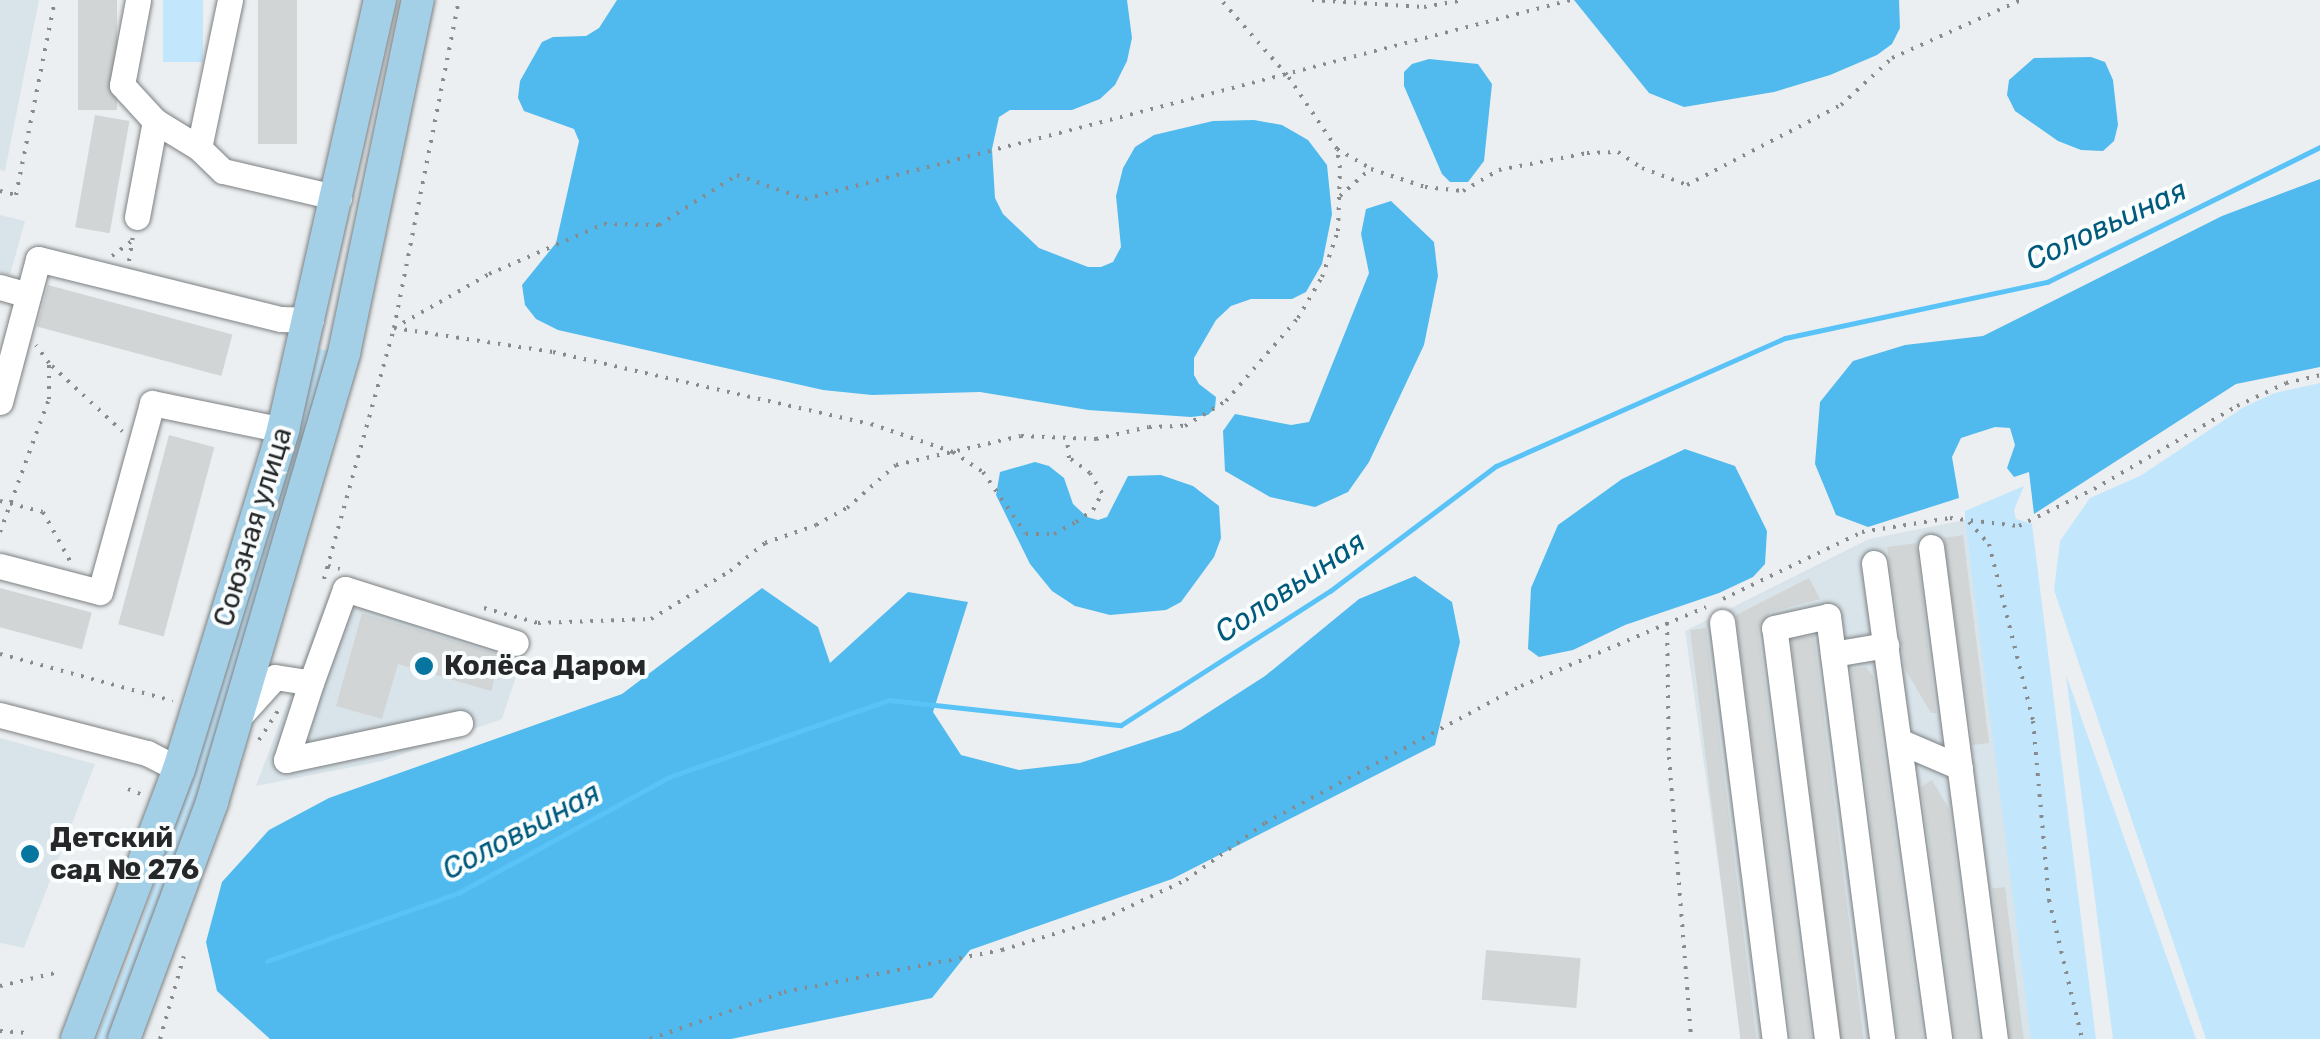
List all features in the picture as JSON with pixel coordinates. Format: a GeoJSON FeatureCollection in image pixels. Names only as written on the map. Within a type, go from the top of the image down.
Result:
{"type":"FeatureCollection","features":[{"type":"Feature","properties":{"kind":"main road","name":"Союзная улица"},"geometry":{"type":"LineString","coordinates":[[77,1039],[179,769],[283,430],[339,198],[380,0]]}},
{"type":"Feature","properties":{"kind":"main road","name":"Союзная улица"},"geometry":{"type":"LineString","coordinates":[[124,1039],[240,716],[344,353],[418,0]]}},
{"type":"Feature","properties":{"kind":"street"},"geometry":{"type":"LineString","coordinates":[[138,0],[122,85],[155,121],[199,148],[224,170],[339,198]]}},
{"type":"Feature","properties":{"kind":"street"},"geometry":{"type":"LineString","coordinates":[[199,148],[230,0]]}},
{"type":"Feature","properties":{"kind":"street"},"geometry":{"type":"LineString","coordinates":[[137,217],[155,121]]}},
{"type":"Feature","properties":{"kind":"street"},"geometry":{"type":"LineString","coordinates":[[0,402],[38,258],[124,284],[281,319],[310,320]]}},
{"type":"Feature","properties":{"kind":"street"},"geometry":{"type":"LineString","coordinates":[[0,287],[28,294]]}},
{"type":"Feature","properties":{"kind":"street"},"geometry":{"type":"LineString","coordinates":[[0,566],[100,592],[152,403],[283,430]]}},
{"type":"Feature","properties":{"kind":"street"},"geometry":{"type":"LineString","coordinates":[[1931,547],[1995,1039]]}},
{"type":"Feature","properties":{"kind":"street"},"geometry":{"type":"LineString","coordinates":[[1874,563],[1938,1039]]}},
{"type":"Feature","properties":{"kind":"street"},"geometry":{"type":"LineString","coordinates":[[460,723],[286,760],[345,590],[516,644]]}},
{"type":"Feature","properties":{"kind":"street"},"geometry":{"type":"LineString","coordinates":[[1826,1039],[1774,628],[1828,616],[1882,1039]]}},
{"type":"Feature","properties":{"kind":"street"},"geometry":{"type":"LineString","coordinates":[[1722,622],[1775,1039]]}},
{"type":"Feature","properties":{"kind":"street"},"geometry":{"type":"LineString","coordinates":[[1833,654],[1886,646]]}},
{"type":"Feature","properties":{"kind":"street"},"geometry":{"type":"LineString","coordinates":[[240,716],[275,677],[311,683]]}},
{"type":"Feature","properties":{"kind":"street"},"geometry":{"type":"LineString","coordinates":[[0,716],[147,753],[179,769]]}},
{"type":"Feature","properties":{"kind":"street"},"geometry":{"type":"LineString","coordinates":[[1900,741],[1960,767]]}},
{"type":"Feature","properties":{"kind":"path"},"geometry":{"type":"LineString","coordinates":[[0,191],[16,195],[56,0]]}},
{"type":"Feature","properties":{"kind":"path"},"geometry":{"type":"LineString","coordinates":[[322,584],[394,328],[459,0]]}},
{"type":"Feature","properties":{"kind":"path"},"geometry":{"type":"LineString","coordinates":[[1221,0],[1287,75],[1337,149],[1371,169],[1424,186],[1463,190],[1499,170],[1587,153],[1618,152],[1642,168],[1687,185],[1841,104],[1892,58],[2021,0]]}},
{"type":"Feature","properties":{"kind":"path"},"geometry":{"type":"LineString","coordinates":[[1312,0],[1424,7],[1462,0]]}},
{"type":"Feature","properties":{"kind":"path"},"geometry":{"type":"LineString","coordinates":[[394,328],[489,274],[604,224],[658,226],[736,175],[805,199],[1571,0]]}},
{"type":"Feature","properties":{"kind":"path"},"geometry":{"type":"LineString","coordinates":[[481,607],[538,623],[651,619],[730,571],[765,543],[816,526],[846,508],[896,465],[1021,436],[1096,438],[1185,426],[1226,401],[1298,318],[1322,277],[1338,232],[1337,149]]}},
{"type":"Feature","properties":{"kind":"path"},"geometry":{"type":"LineString","coordinates":[[1340,196],[1371,169]]}},
{"type":"Feature","properties":{"kind":"path"},"geometry":{"type":"LineString","coordinates":[[124,284],[137,217]]}},
{"type":"Feature","properties":{"kind":"path"},"geometry":{"type":"LineString","coordinates":[[20,324],[49,364],[140,448]]}},
{"type":"Feature","properties":{"kind":"path"},"geometry":{"type":"LineString","coordinates":[[394,328],[553,352],[872,424],[953,452],[983,472],[1026,534],[1054,534],[1093,510],[1102,493],[1090,473],[1069,458],[1066,438]]}},
{"type":"Feature","properties":{"kind":"path"},"geometry":{"type":"LineString","coordinates":[[0,532],[49,399],[49,364]]}},
{"type":"Feature","properties":{"kind":"path"},"geometry":{"type":"LineString","coordinates":[[650,1039],[784,992],[1002,950],[1102,918],[1186,880],[1264,823],[1521,686],[1862,532],[1950,518],[2019,526],[2094,489],[2237,406],[2286,383],[2320,375]]}},
{"type":"Feature","properties":{"kind":"path"},"geometry":{"type":"LineString","coordinates":[[0,501],[43,512],[84,588]]}},
{"type":"Feature","properties":{"kind":"path"},"geometry":{"type":"LineString","coordinates":[[1967,520],[1989,544],[2033,720],[2049,900],[2082,1039]]}},
{"type":"Feature","properties":{"kind":"path"},"geometry":{"type":"LineString","coordinates":[[328,566],[348,571]]}},
{"type":"Feature","properties":{"kind":"path"},"geometry":{"type":"LineString","coordinates":[[1668,622],[1669,758],[1691,1039]]}},
{"type":"Feature","properties":{"kind":"path"},"geometry":{"type":"LineString","coordinates":[[0,654],[173,701]]}},
{"type":"Feature","properties":{"kind":"path"},"geometry":{"type":"LineString","coordinates":[[0,986],[55,973]]}},
{"type":"Feature","properties":{"kind":"path"},"geometry":{"type":"LineString","coordinates":[[0,1031],[31,1033]]}},
{"type":"Feature","properties":{"kind":"shaded area"},"geometry":{"type":"Polygon","coordinates":[[[0,0],[39,0],[5,171],[0,170],[0,0]]]}},
{"type":"Feature","properties":{"kind":"shaded area"},"geometry":{"type":"Polygon","coordinates":[[[163,0],[203,0],[203,62],[163,62],[163,0]]]}},
{"type":"Feature","properties":{"kind":"shaded area"},"geometry":{"type":"Polygon","coordinates":[[[617,0],[1127,0],[1132,38],[1127,61],[1115,85],[1100,99],[1072,110],[1010,110],[999,117],[992,149],[995,198],[1003,214],[1039,248],[1088,267],[1101,267],[1113,262],[1121,247],[1116,196],[1123,168],[1135,147],[1154,135],[1213,121],[1254,120],[1282,125],[1308,140],[1327,165],[1332,214],[1322,264],[1306,292],[1292,299],[1251,299],[1231,306],[1216,320],[1194,358],[1194,375],[1216,397],[1215,408],[1208,415],[1191,417],[1088,410],[980,392],[872,395],[823,390],[558,330],[536,319],[525,305],[522,285],[556,243],[579,141],[574,129],[524,111],[518,98],[520,81],[542,42],[553,37],[586,36],[599,28],[617,0]]]}},
{"type":"Feature","properties":{"kind":"shaded area"},"geometry":{"type":"Polygon","coordinates":[[[1574,0],[1899,0],[1900,28],[1892,44],[1877,55],[1830,75],[1774,92],[1684,107],[1649,93],[1574,0]]]}},
{"type":"Feature","properties":{"kind":"shaded area"},"geometry":{"type":"Polygon","coordinates":[[[2091,57],[2105,62],[2113,80],[2118,125],[2114,141],[2103,151],[2081,150],[2058,141],[2015,111],[2007,95],[2009,80],[2034,58],[2091,57]]]}},
{"type":"Feature","properties":{"kind":"shaded area"},"geometry":{"type":"Polygon","coordinates":[[[1429,59],[1478,64],[1492,84],[1484,161],[1468,182],[1450,182],[1442,174],[1404,86],[1404,72],[1412,64],[1429,59]]]}},
{"type":"Feature","properties":{"kind":"shaded area"},"geometry":{"type":"Polygon","coordinates":[[[2320,179],[2320,367],[2236,384],[2034,514],[2029,472],[2014,477],[2007,468],[2015,445],[2010,428],[1995,427],[1961,438],[1952,457],[1959,498],[1868,527],[1836,515],[1815,464],[1820,402],[1853,361],[1905,345],[1983,336],[2222,216],[2320,179]]]}},
{"type":"Feature","properties":{"kind":"shaded area"},"geometry":{"type":"Polygon","coordinates":[[[1391,201],[1434,242],[1438,276],[1424,345],[1369,462],[1348,492],[1315,507],[1270,497],[1225,471],[1223,431],[1235,414],[1291,425],[1309,422],[1369,273],[1361,234],[1366,209],[1391,201]]]}},
{"type":"Feature","properties":{"kind":"shaded area"},"geometry":{"type":"Polygon","coordinates":[[[0,215],[25,221],[10,275],[0,273],[0,215]]]}},
{"type":"Feature","properties":{"kind":"shaded area"},"geometry":{"type":"Polygon","coordinates":[[[319,349],[334,352],[257,632],[113,1039],[96,1039],[135,942],[221,689],[319,349]]]}},
{"type":"Feature","properties":{"kind":"shaded area"},"geometry":{"type":"Polygon","coordinates":[[[2320,383],[2320,1039],[2206,1039],[2054,590],[2060,541],[2090,498],[2140,476],[2244,407],[2275,393],[2320,383]]]}},
{"type":"Feature","properties":{"kind":"shaded area"},"geometry":{"type":"Polygon","coordinates":[[[1685,449],[1735,466],[1767,531],[1765,564],[1753,577],[1719,593],[1625,625],[1573,650],[1539,657],[1528,649],[1531,588],[1558,525],[1622,479],[1685,449]]]}},
{"type":"Feature","properties":{"kind":"shaded area"},"geometry":{"type":"Polygon","coordinates":[[[1035,462],[1049,466],[1064,478],[1073,504],[1087,517],[1098,520],[1107,517],[1128,476],[1161,475],[1193,486],[1219,506],[1221,538],[1214,557],[1181,602],[1166,610],[1110,615],[1075,606],[1052,591],[1030,564],[996,495],[1000,472],[1035,462]]]}},
{"type":"Feature","properties":{"kind":"shaded area"},"geometry":{"type":"Polygon","coordinates":[[[2024,486],[2014,510],[2016,519],[2032,524],[2096,1039],[2031,1039],[1965,520],[1965,511],[2024,486]]]}},
{"type":"Feature","properties":{"kind":"shaded area"},"geometry":{"type":"Polygon","coordinates":[[[1965,520],[2033,1039],[1743,1039],[1685,631],[1869,539],[1965,520]]]}},
{"type":"Feature","properties":{"kind":"shaded area"},"geometry":{"type":"Polygon","coordinates":[[[1415,576],[1452,602],[1460,642],[1435,745],[1172,879],[970,950],[932,998],[731,1039],[270,1039],[217,991],[206,942],[222,882],[269,830],[329,798],[622,694],[762,588],[818,627],[830,663],[908,592],[968,602],[933,712],[961,755],[1019,770],[1080,763],[1181,730],[1265,676],[1359,599],[1415,576]]]}},
{"type":"Feature","properties":{"kind":"shaded area"},"geometry":{"type":"Polygon","coordinates":[[[329,592],[525,650],[502,719],[383,761],[256,786],[329,592]]]}},
{"type":"Feature","properties":{"kind":"shaded area"},"geometry":{"type":"Polygon","coordinates":[[[2066,675],[2196,1039],[2113,1039],[2066,675]]]}},
{"type":"Feature","properties":{"kind":"shaded area","name":"Детский сад № 276"},"geometry":{"type":"Polygon","coordinates":[[[0,738],[95,764],[24,948],[0,943],[0,738]]]}},
{"type":"Feature","properties":{"kind":"building"},"geometry":{"type":"Polygon","coordinates":[[[78,0],[117,0],[117,110],[78,110],[78,0]]]}},
{"type":"Feature","properties":{"kind":"building"},"geometry":{"type":"Polygon","coordinates":[[[258,0],[297,0],[297,144],[258,144],[258,0]]]}},
{"type":"Feature","properties":{"kind":"building"},"geometry":{"type":"Polygon","coordinates":[[[95,115],[129,121],[110,233],[75,227],[95,115]]]}},
{"type":"Feature","properties":{"kind":"building"},"geometry":{"type":"Polygon","coordinates":[[[48,285],[232,334],[221,376],[37,327],[48,285]]]}},
{"type":"Feature","properties":{"kind":"building"},"geometry":{"type":"Polygon","coordinates":[[[169,435],[214,447],[164,636],[118,624],[169,435]]]}},
{"type":"Feature","properties":{"kind":"building"},"geometry":{"type":"Polygon","coordinates":[[[1963,535],[1989,743],[1973,745],[1944,538],[1963,535]]]}},
{"type":"Feature","properties":{"kind":"building"},"geometry":{"type":"Polygon","coordinates":[[[1916,543],[1936,713],[1931,713],[1905,669],[1887,547],[1916,543]]]}},
{"type":"Feature","properties":{"kind":"building"},"geometry":{"type":"Polygon","coordinates":[[[1809,578],[1820,599],[1770,612],[1758,629],[1811,1039],[1791,1039],[1736,615],[1809,578]]]}},
{"type":"Feature","properties":{"kind":"building"},"geometry":{"type":"Polygon","coordinates":[[[0,588],[92,613],[82,649],[0,627],[0,588]]]}},
{"type":"Feature","properties":{"kind":"building"},"geometry":{"type":"Polygon","coordinates":[[[362,613],[501,655],[491,691],[398,664],[382,719],[336,706],[362,613]]]}},
{"type":"Feature","properties":{"kind":"building"},"geometry":{"type":"Polygon","coordinates":[[[1706,628],[1756,1039],[1740,1039],[1690,630],[1706,628]]]}},
{"type":"Feature","properties":{"kind":"building"},"geometry":{"type":"Polygon","coordinates":[[[1814,636],[1863,1039],[1840,1039],[1791,639],[1814,636]]]}},
{"type":"Feature","properties":{"kind":"building"},"geometry":{"type":"Polygon","coordinates":[[[1866,667],[1873,676],[1923,1039],[1898,1039],[1851,669],[1866,667]]]}},
{"type":"Feature","properties":{"kind":"building"},"geometry":{"type":"Polygon","coordinates":[[[1932,780],[1949,809],[1979,1039],[1955,1039],[1921,787],[1932,780]]]}},
{"type":"Feature","properties":{"kind":"building"},"geometry":{"type":"Polygon","coordinates":[[[2005,887],[2024,1039],[2011,1039],[1992,889],[2005,887]]]}},
{"type":"Feature","properties":{"kind":"building"},"geometry":{"type":"Polygon","coordinates":[[[1486,950],[1581,958],[1576,1008],[1482,1000],[1486,950]]]}},
{"type":"Feature","properties":{"kind":"waterway","name":"Соловьиная"},"geometry":{"type":"LineString","coordinates":[[267,961],[458,893],[669,777],[889,700],[1121,725],[1330,591],[1496,466],[1785,338],[2047,282],[2320,147]]}},
{"type":"Feature","properties":{"kind":"place","name":"Колёса Даром"},"geometry":{"type":"Point","coordinates":[424,666]}},
{"type":"Feature","properties":{"kind":"place","name":"Детский сад № 276"},"geometry":{"type":"Point","coordinates":[30,854]}}]}
